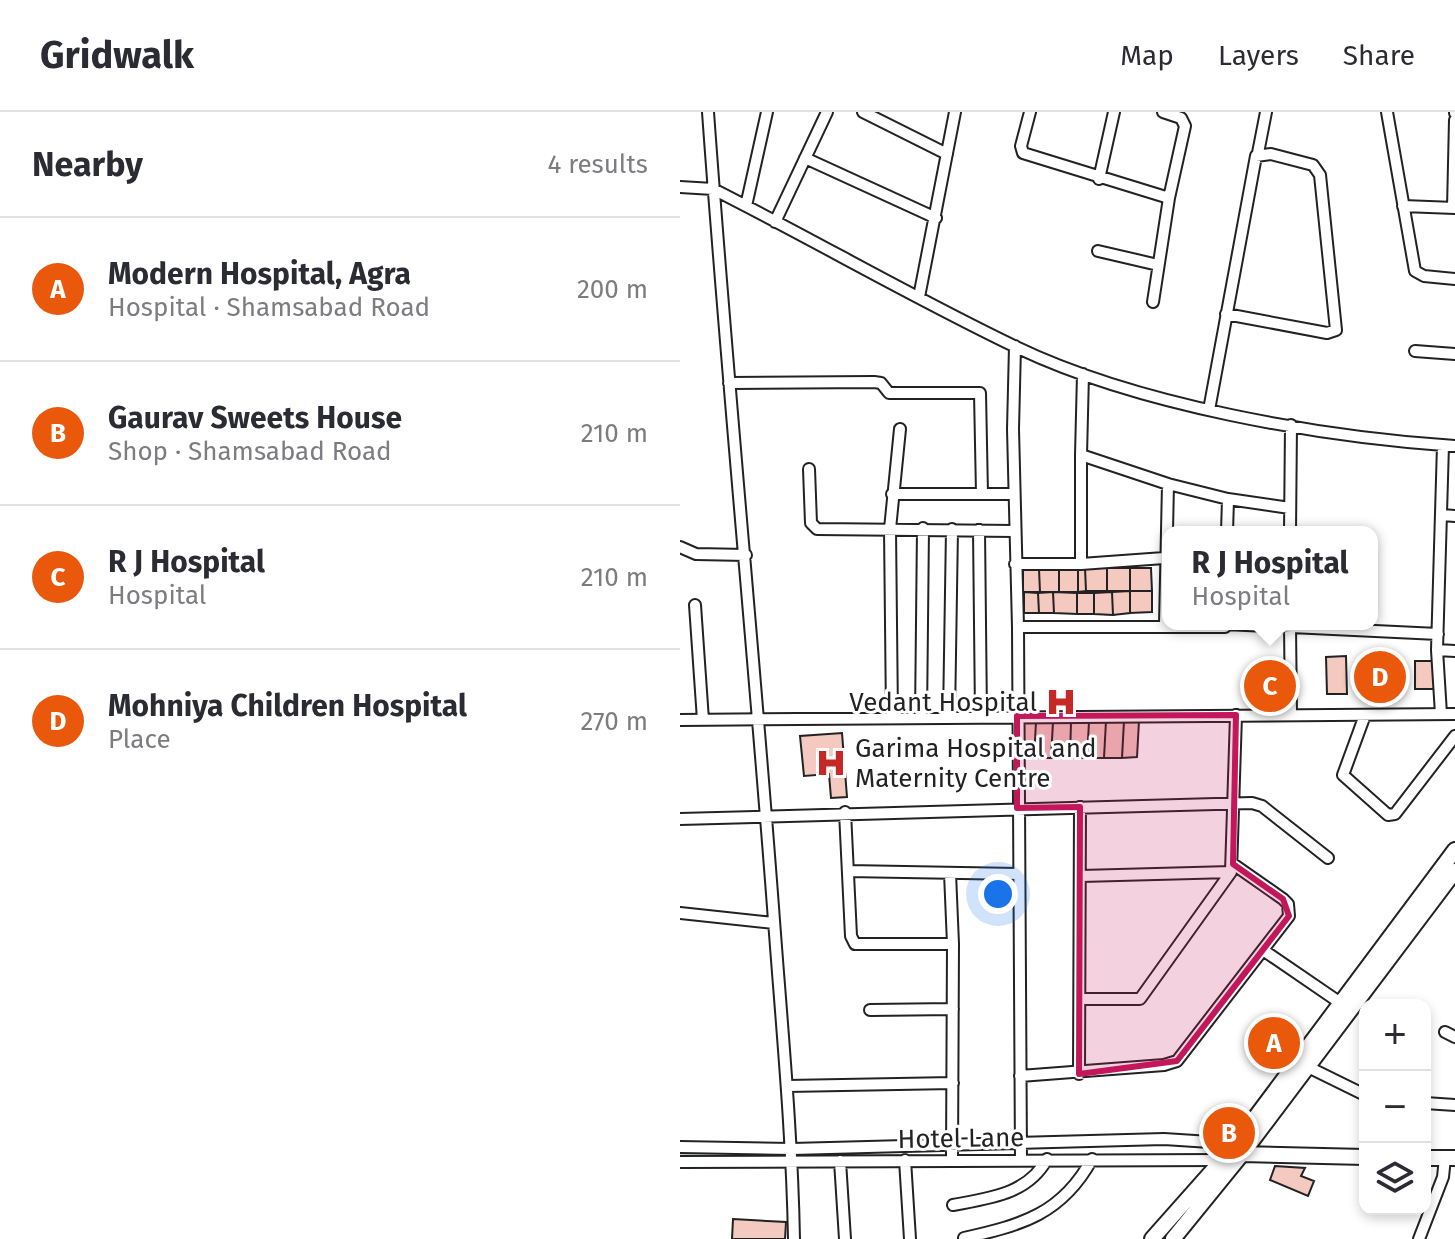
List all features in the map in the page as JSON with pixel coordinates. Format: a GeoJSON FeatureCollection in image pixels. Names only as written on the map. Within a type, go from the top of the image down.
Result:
{"type":"FeatureCollection","features":[{"type":"Feature","properties":{"kind":"main road"},"geometry":{"type":"LineString","coordinates":[[1152,1239],[1222,1161],[1242,1148],[1339,1002],[1455,850]]}},
{"type":"Feature","properties":{"kind":"main road"},"geometry":{"type":"LineString","coordinates":[[1173,1239],[1306,1066],[1450,888],[1455,871]]}},
{"type":"Feature","properties":{"kind":"main road"},"geometry":{"type":"LineString","coordinates":[[1242,1148],[1359,1157]]}},
{"type":"Feature","properties":{"kind":"street"},"geometry":{"type":"LineString","coordinates":[[708,112],[760,718],[792,1154],[794,1239]]}},
{"type":"Feature","properties":{"kind":"street"},"geometry":{"type":"LineString","coordinates":[[746,206],[767,112]]}},
{"type":"Feature","properties":{"kind":"street"},"geometry":{"type":"LineString","coordinates":[[775,222],[827,112]]}},
{"type":"Feature","properties":{"kind":"street"},"geometry":{"type":"LineString","coordinates":[[919,297],[955,112]]}},
{"type":"Feature","properties":{"kind":"street"},"geometry":{"type":"LineString","coordinates":[[1030,112],[1021,146],[1023,153],[1099,179],[1169,198]]}},
{"type":"Feature","properties":{"kind":"street"},"geometry":{"type":"LineString","coordinates":[[1099,179],[1114,112]]}},
{"type":"Feature","properties":{"kind":"street"},"geometry":{"type":"LineString","coordinates":[[1153,302],[1169,198],[1185,126],[1181,118],[1163,112]]}},
{"type":"Feature","properties":{"kind":"street"},"geometry":{"type":"LineString","coordinates":[[1209,410],[1266,112]]}},
{"type":"Feature","properties":{"kind":"street"},"geometry":{"type":"LineString","coordinates":[[1387,112],[1415,271],[1424,276],[1455,279]]}},
{"type":"Feature","properties":{"kind":"street"},"geometry":{"type":"LineString","coordinates":[[869,113],[947,154]]}},
{"type":"Feature","properties":{"kind":"street"},"geometry":{"type":"LineString","coordinates":[[1403,206],[1454,208],[1455,120]]}},
{"type":"Feature","properties":{"kind":"street"},"geometry":{"type":"LineString","coordinates":[[1226,314],[1327,333],[1336,330],[1319,170],[1313,165],[1258,153]]}},
{"type":"Feature","properties":{"kind":"street"},"geometry":{"type":"LineString","coordinates":[[805,158],[936,218]]}},
{"type":"Feature","properties":{"kind":"street"},"geometry":{"type":"LineString","coordinates":[[680,187],[713,189],[1015,346],[1083,374],[1209,410],[1291,425],[1455,446]]}},
{"type":"Feature","properties":{"kind":"street"},"geometry":{"type":"LineString","coordinates":[[1098,251],[1158,265]]}},
{"type":"Feature","properties":{"kind":"street"},"geometry":{"type":"LineString","coordinates":[[1015,346],[1021,1150]]}},
{"type":"Feature","properties":{"kind":"street"},"geometry":{"type":"LineString","coordinates":[[1415,351],[1455,354]]}},
{"type":"Feature","properties":{"kind":"street"},"geometry":{"type":"LineString","coordinates":[[1081,564],[1083,374]]}},
{"type":"Feature","properties":{"kind":"street"},"geometry":{"type":"LineString","coordinates":[[729,383],[874,382],[881,383],[889,393],[980,393],[982,494]]}},
{"type":"Feature","properties":{"kind":"street"},"geometry":{"type":"LineString","coordinates":[[1290,526],[1291,425]]}},
{"type":"Feature","properties":{"kind":"street"},"geometry":{"type":"LineString","coordinates":[[892,717],[890,529],[900,429]]}},
{"type":"Feature","properties":{"kind":"street"},"geometry":{"type":"LineString","coordinates":[[1441,714],[1437,650],[1443,445]]}},
{"type":"Feature","properties":{"kind":"street"},"geometry":{"type":"LineString","coordinates":[[1081,455],[1168,484],[1228,499],[1290,508]]}},
{"type":"Feature","properties":{"kind":"street"},"geometry":{"type":"LineString","coordinates":[[809,469],[811,523],[815,528],[1014,531]]}},
{"type":"Feature","properties":{"kind":"street"},"geometry":{"type":"LineString","coordinates":[[1166,526],[1168,484]]}},
{"type":"Feature","properties":{"kind":"street"},"geometry":{"type":"LineString","coordinates":[[892,494],[1014,494]]}},
{"type":"Feature","properties":{"kind":"street"},"geometry":{"type":"LineString","coordinates":[[1227,526],[1228,499]]}},
{"type":"Feature","properties":{"kind":"street"},"geometry":{"type":"LineString","coordinates":[[1442,515],[1455,516]]}},
{"type":"Feature","properties":{"kind":"street"},"geometry":{"type":"LineString","coordinates":[[921,717],[923,528]]}},
{"type":"Feature","properties":{"kind":"street"},"geometry":{"type":"LineString","coordinates":[[949,717],[952,529]]}},
{"type":"Feature","properties":{"kind":"street"},"geometry":{"type":"LineString","coordinates":[[979,530],[981,716]]}},
{"type":"Feature","properties":{"kind":"street"},"geometry":{"type":"LineString","coordinates":[[680,547],[696,554],[746,555]]}},
{"type":"Feature","properties":{"kind":"street"},"geometry":{"type":"LineString","coordinates":[[1015,564],[1081,564],[1162,558]]}},
{"type":"Feature","properties":{"kind":"street"},"geometry":{"type":"LineString","coordinates":[[695,605],[703,720]]}},
{"type":"Feature","properties":{"kind":"street"},"geometry":{"type":"LineString","coordinates":[[1018,627],[1162,625]]}},
{"type":"Feature","properties":{"kind":"street"},"geometry":{"type":"LineString","coordinates":[[1290,630],[1291,715]]}},
{"type":"Feature","properties":{"kind":"street"},"geometry":{"type":"LineString","coordinates":[[1353,630],[1438,634]]}},
{"type":"Feature","properties":{"kind":"street"},"geometry":{"type":"LineString","coordinates":[[1437,650],[1455,651]]}},
{"type":"Feature","properties":{"kind":"street"},"geometry":{"type":"LineString","coordinates":[[680,720],[1455,714]]}},
{"type":"Feature","properties":{"kind":"street"},"geometry":{"type":"LineString","coordinates":[[1080,999],[1140,999],[1232,868],[1236,715]]}},
{"type":"Feature","properties":{"kind":"street"},"geometry":{"type":"LineString","coordinates":[[1365,715],[1343,775],[1388,815],[1395,814],[1455,736]]}},
{"type":"Feature","properties":{"kind":"street"},"geometry":{"type":"LineString","coordinates":[[680,819],[845,812],[1257,803],[1328,858]]}},
{"type":"Feature","properties":{"kind":"street"},"geometry":{"type":"LineString","coordinates":[[1079,1074],[1080,807]]}},
{"type":"Feature","properties":{"kind":"street"},"geometry":{"type":"LineString","coordinates":[[845,812],[851,936],[855,944],[953,944]]}},
{"type":"Feature","properties":{"kind":"street"},"geometry":{"type":"LineString","coordinates":[[1020,1076],[1079,1074],[1177,1061],[1289,916],[1288,904],[1232,868],[1081,876]]}},
{"type":"Feature","properties":{"kind":"street"},"geometry":{"type":"LineString","coordinates":[[848,871],[1018,874]]}},
{"type":"Feature","properties":{"kind":"street"},"geometry":{"type":"LineString","coordinates":[[950,873],[953,944],[952,1151]]}},
{"type":"Feature","properties":{"kind":"street"},"geometry":{"type":"LineString","coordinates":[[680,913],[774,923]]}},
{"type":"Feature","properties":{"kind":"street"},"geometry":{"type":"LineString","coordinates":[[1263,950],[1339,1002]]}},
{"type":"Feature","properties":{"kind":"street"},"geometry":{"type":"LineString","coordinates":[[870,1010],[953,1009]]}},
{"type":"Feature","properties":{"kind":"street"},"geometry":{"type":"LineString","coordinates":[[1306,1066],[1359,1092]]}},
{"type":"Feature","properties":{"kind":"street"},"geometry":{"type":"LineString","coordinates":[[787,1086],[953,1083]]}},
{"type":"Feature","properties":{"kind":"street"},"geometry":{"type":"LineString","coordinates":[[1431,1103],[1455,1105]]}},
{"type":"Feature","properties":{"kind":"street"},"geometry":{"type":"LineString","coordinates":[[680,1147],[792,1154],[1242,1148]]}},
{"type":"Feature","properties":{"kind":"street","name":"Hotel Lane"},"geometry":{"type":"LineString","coordinates":[[680,1162],[792,1154],[840,1161],[905,1160],[952,1151],[1021,1150],[1047,1159],[1222,1161]]}},
{"type":"Feature","properties":{"kind":"street"},"geometry":{"type":"LineString","coordinates":[[1419,1239],[1450,1158]]}},
{"type":"Feature","properties":{"kind":"street"},"geometry":{"type":"LineString","coordinates":[[953,1205],[1019,1189],[1038,1176],[1047,1159]]}},
{"type":"Feature","properties":{"kind":"street"},"geometry":{"type":"LineString","coordinates":[[964,1238],[1041,1215],[1065,1199],[1092,1159]]}},
{"type":"Feature","properties":{"kind":"street"},"geometry":{"type":"LineString","coordinates":[[905,1160],[910,1239]]}},
{"type":"Feature","properties":{"kind":"street"},"geometry":{"type":"LineString","coordinates":[[840,1161],[845,1239]]}},
{"type":"Feature","properties":{"kind":"highlighted area"},"geometry":{"type":"Polygon","coordinates":[[[1236,715],[1233,864],[1283,899],[1289,916],[1177,1061],[1079,1074],[1080,807],[1017,808],[1017,716],[1236,715]]]}},
{"type":"Feature","properties":{"kind":"building"},"geometry":{"type":"Polygon","coordinates":[[[1078,568],[1078,592],[1059,592],[1059,569],[1078,568]]]}},
{"type":"Feature","properties":{"kind":"building"},"geometry":{"type":"Polygon","coordinates":[[[1078,568],[1085,568],[1086,591],[1078,592],[1078,568]]]}},
{"type":"Feature","properties":{"kind":"building"},"geometry":{"type":"Polygon","coordinates":[[[1085,568],[1107,568],[1107,591],[1086,591],[1085,568]]]}},
{"type":"Feature","properties":{"kind":"building"},"geometry":{"type":"Polygon","coordinates":[[[1107,568],[1130,568],[1130,591],[1107,591],[1107,568]]]}},
{"type":"Feature","properties":{"kind":"building"},"geometry":{"type":"Polygon","coordinates":[[[1130,568],[1151,568],[1152,591],[1130,591],[1130,568]]]}},
{"type":"Feature","properties":{"kind":"building"},"geometry":{"type":"Polygon","coordinates":[[[1023,569],[1039,569],[1040,592],[1023,592],[1023,569]]]}},
{"type":"Feature","properties":{"kind":"building"},"geometry":{"type":"Polygon","coordinates":[[[1039,569],[1059,569],[1059,592],[1040,592],[1039,569]]]}},
{"type":"Feature","properties":{"kind":"building"},"geometry":{"type":"Polygon","coordinates":[[[1130,591],[1152,591],[1152,612],[1130,613],[1130,591]]]}},
{"type":"Feature","properties":{"kind":"building"},"geometry":{"type":"Polygon","coordinates":[[[1130,591],[1130,613],[1113,615],[1112,592],[1130,591]]]}},
{"type":"Feature","properties":{"kind":"building"},"geometry":{"type":"Polygon","coordinates":[[[1024,592],[1038,593],[1039,613],[1024,613],[1024,592]]]}},
{"type":"Feature","properties":{"kind":"building"},"geometry":{"type":"Polygon","coordinates":[[[1053,592],[1077,593],[1077,614],[1054,613],[1053,592]]]}},
{"type":"Feature","properties":{"kind":"building"},"geometry":{"type":"Polygon","coordinates":[[[1053,592],[1054,613],[1039,613],[1038,593],[1053,592]]]}},
{"type":"Feature","properties":{"kind":"building"},"geometry":{"type":"Polygon","coordinates":[[[1112,592],[1113,615],[1094,614],[1094,593],[1112,592]]]}},
{"type":"Feature","properties":{"kind":"building"},"geometry":{"type":"Polygon","coordinates":[[[1077,593],[1094,593],[1094,614],[1077,614],[1077,593]]]}},
{"type":"Feature","properties":{"kind":"building"},"geometry":{"type":"Polygon","coordinates":[[[1346,656],[1347,694],[1327,694],[1326,657],[1346,656]]]}},
{"type":"Feature","properties":{"kind":"building"},"geometry":{"type":"Polygon","coordinates":[[[1390,658],[1394,692],[1369,695],[1366,661],[1390,658]]]}},
{"type":"Feature","properties":{"kind":"building"},"geometry":{"type":"Polygon","coordinates":[[[1415,661],[1435,661],[1435,689],[1415,689],[1415,661]]]}},
{"type":"Feature","properties":{"kind":"building"},"geometry":{"type":"Polygon","coordinates":[[[1261,662],[1281,662],[1281,696],[1261,696],[1261,662]]]}},
{"type":"Feature","properties":{"kind":"building"},"geometry":{"type":"Polygon","coordinates":[[[1106,721],[1124,721],[1122,758],[1104,758],[1106,721]]]}},
{"type":"Feature","properties":{"kind":"building"},"geometry":{"type":"Polygon","coordinates":[[[1106,721],[1104,758],[1087,758],[1089,722],[1106,721]]]}},
{"type":"Feature","properties":{"kind":"building"},"geometry":{"type":"Polygon","coordinates":[[[1124,721],[1139,721],[1137,757],[1122,758],[1124,721]]]}},
{"type":"Feature","properties":{"kind":"building"},"geometry":{"type":"Polygon","coordinates":[[[1020,722],[1053,722],[1051,758],[1020,758],[1020,722]]]}},
{"type":"Feature","properties":{"kind":"building"},"geometry":{"type":"Polygon","coordinates":[[[1036,722],[1053,722],[1051,758],[1034,758],[1036,722]]]}},
{"type":"Feature","properties":{"kind":"building"},"geometry":{"type":"Polygon","coordinates":[[[1053,722],[1071,722],[1070,758],[1051,758],[1053,722]]]}},
{"type":"Feature","properties":{"kind":"building"},"geometry":{"type":"Polygon","coordinates":[[[1071,722],[1089,722],[1087,758],[1070,758],[1071,722]]]}},
{"type":"Feature","properties":{"kind":"building"},"geometry":{"type":"Polygon","coordinates":[[[842,733],[847,797],[831,798],[829,774],[804,776],[800,736],[842,733]]]}},
{"type":"Feature","properties":{"kind":"building"},"geometry":{"type":"Polygon","coordinates":[[[1260,1026],[1291,1049],[1283,1058],[1253,1036],[1260,1026]]]}},
{"type":"Feature","properties":{"kind":"building"},"geometry":{"type":"Polygon","coordinates":[[[1275,1166],[1305,1168],[1301,1176],[1314,1181],[1308,1196],[1270,1180],[1275,1166]]]}},
{"type":"Feature","properties":{"kind":"building"},"geometry":{"type":"Polygon","coordinates":[[[733,1219],[786,1222],[785,1239],[732,1239],[733,1219]]]}},
{"type":"Feature","properties":{"kind":"waterway"},"geometry":{"type":"LineString","coordinates":[[680,1154],[948,1156]]}},
{"type":"Feature","properties":{"kind":"waterway"},"geometry":{"type":"LineString","coordinates":[[1184,1155],[1215,1155]]}},
{"type":"Feature","properties":{"kind":"waterway"},"geometry":{"type":"LineString","coordinates":[[956,1156],[988,1156]]}},
{"type":"Feature","properties":{"kind":"place","name":"Mohniya Children Hospital"},"geometry":{"type":"Point","coordinates":[1380,677]}},
{"type":"Feature","properties":{"kind":"place","name":"R J Hospital"},"geometry":{"type":"Point","coordinates":[1270,686]}},
{"type":"Feature","properties":{"kind":"place","name":"Vedant Hospital"},"geometry":{"type":"Point","coordinates":[1061,702]}},
{"type":"Feature","properties":{"kind":"place","name":"Garima Hospital and Maternity Centre"},"geometry":{"type":"Point","coordinates":[831,763]}},
{"type":"Feature","properties":{"kind":"place","name":"Modern Hospital, Agra"},"geometry":{"type":"Point","coordinates":[1274,1043]}},
{"type":"Feature","properties":{"kind":"place","name":"Gaurav Sweets House"},"geometry":{"type":"Point","coordinates":[1229,1133]}}]}
